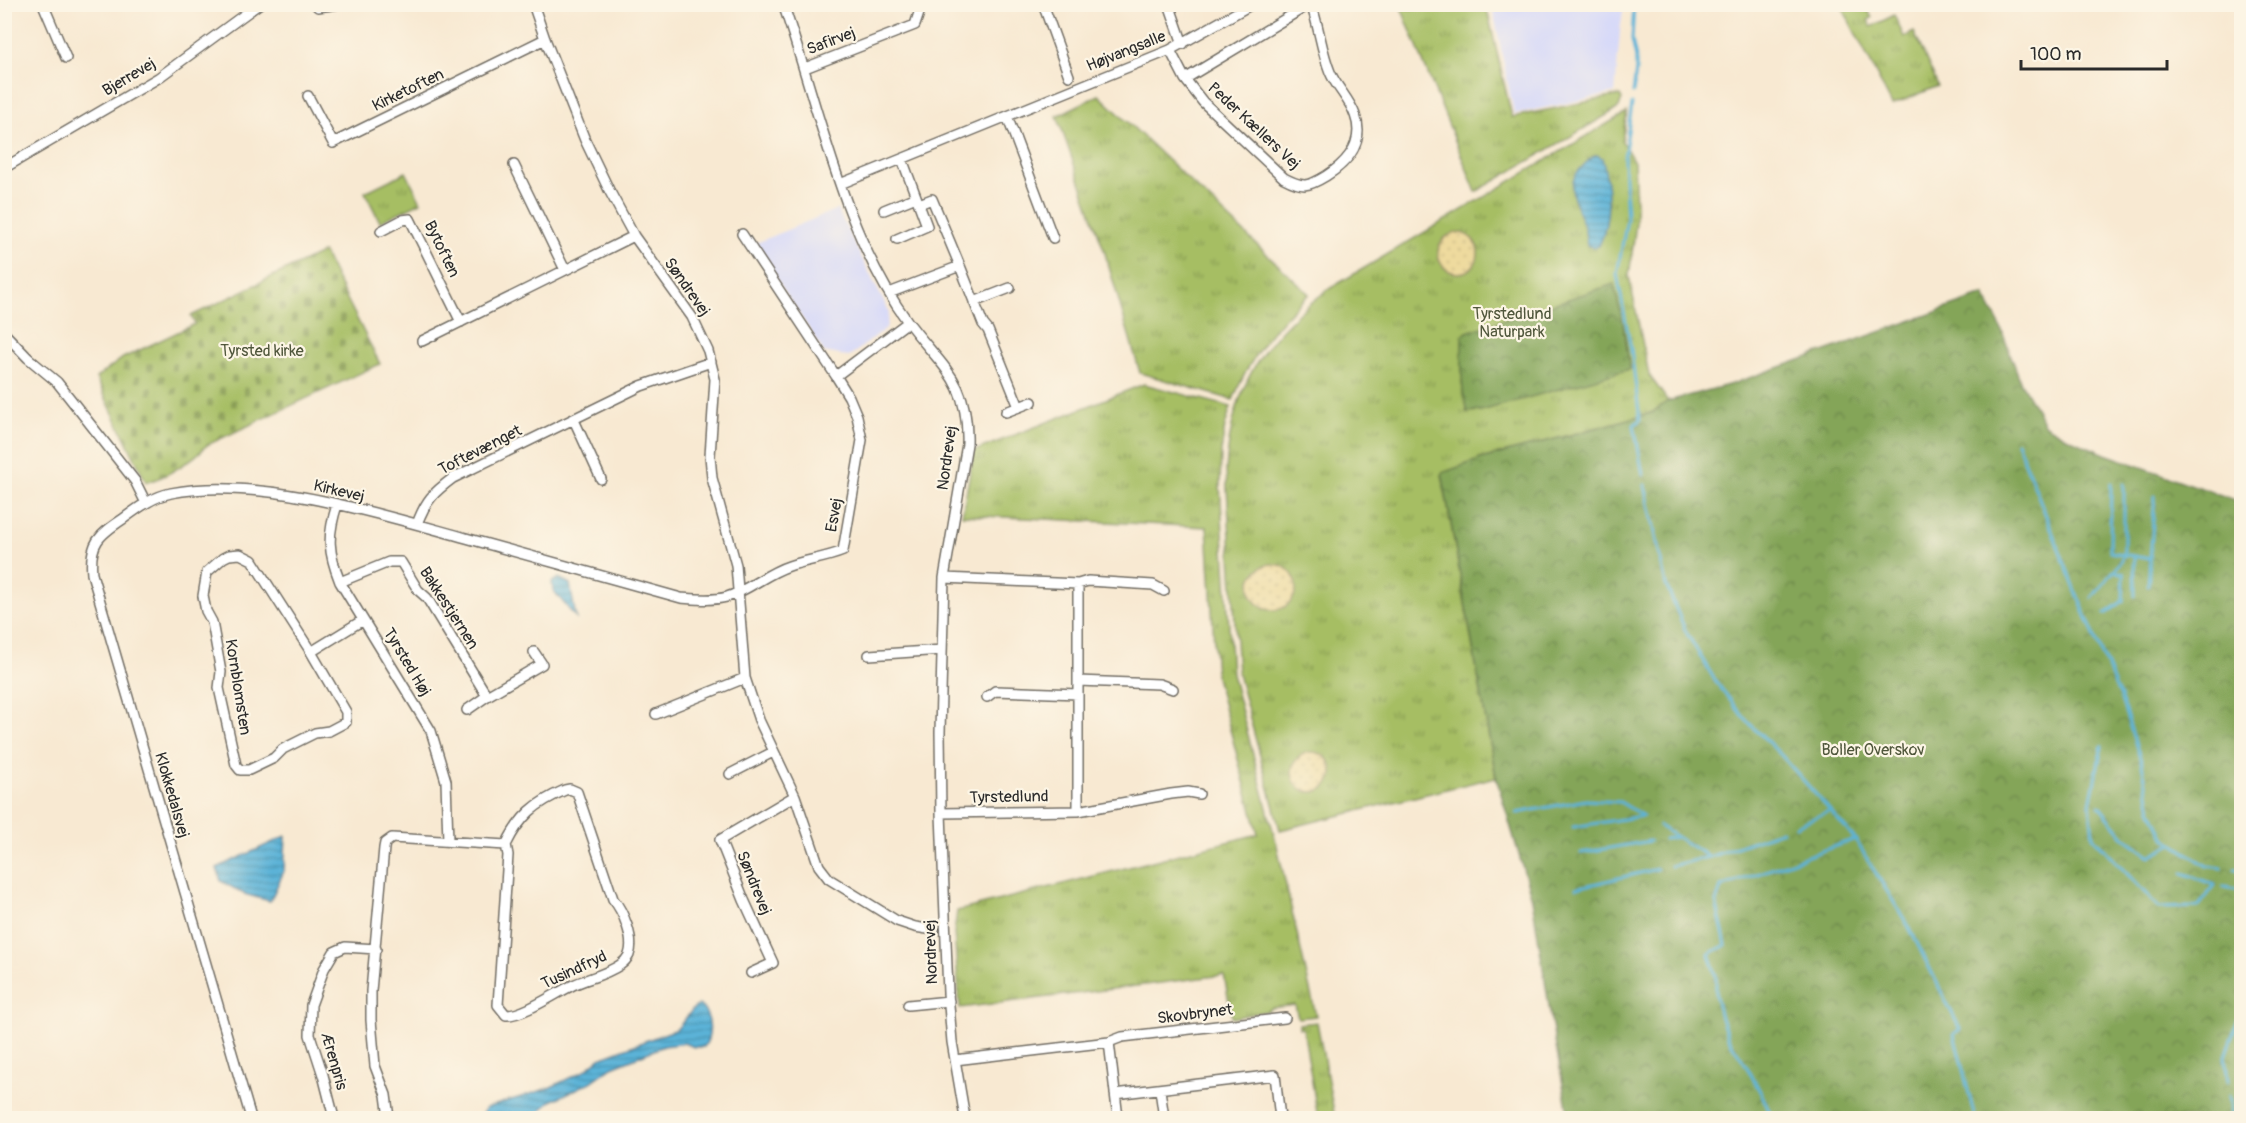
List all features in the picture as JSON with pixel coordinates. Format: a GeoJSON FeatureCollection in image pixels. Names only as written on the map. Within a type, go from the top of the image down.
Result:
{"type":"FeatureCollection","features":[{"type":"Feature","properties":{"kind":"street"},"geometry":{"type":"LineString","coordinates":[[43,4],[66,58]]}},
{"type":"Feature","properties":{"kind":"street","name":"Bjerrevej"},"geometry":{"type":"LineString","coordinates":[[6,168],[158,78],[258,4]]}},
{"type":"Feature","properties":{"kind":"street"},"geometry":{"type":"LineString","coordinates":[[315,4],[318,7],[339,4]]}},
{"type":"Feature","properties":{"kind":"street","name":"Søndrevej"},"geometry":{"type":"LineString","coordinates":[[533,4],[585,140],[634,236],[692,317],[711,362],[715,379],[710,456],[712,478],[736,565],[745,678],[759,720],[795,796],[812,851],[819,866],[829,879],[897,921],[934,930]]}},
{"type":"Feature","properties":{"kind":"street","name":"Nordrevej"},"geometry":{"type":"LineString","coordinates":[[783,4],[840,184],[859,233],[889,293],[908,322],[949,371],[959,387],[965,406],[968,425],[967,444],[944,578],[941,813],[949,1000],[955,1060],[965,1119]]}},
{"type":"Feature","properties":{"kind":"street","name":"Safirvej"},"geometry":{"type":"LineString","coordinates":[[805,68],[915,25],[919,13],[916,4]]}},
{"type":"Feature","properties":{"kind":"street"},"geometry":{"type":"LineString","coordinates":[[1043,4],[1069,76]]}},
{"type":"Feature","properties":{"kind":"street"},"geometry":{"type":"LineString","coordinates":[[1169,4],[1183,44]]}},
{"type":"Feature","properties":{"kind":"street","name":"Højvangsalle"},"geometry":{"type":"LineString","coordinates":[[840,184],[1170,50],[1252,4]]}},
{"type":"Feature","properties":{"kind":"street","name":"Peder Kællers Vej"},"geometry":{"type":"LineString","coordinates":[[1170,50],[1185,79],[1203,102],[1284,178],[1298,185],[1309,185],[1342,164],[1352,154],[1359,131],[1355,114],[1334,83],[1311,4],[1185,79]]}},
{"type":"Feature","properties":{"kind":"street","name":"Kirketoften"},"geometry":{"type":"LineString","coordinates":[[308,96],[333,143],[545,39]]}},
{"type":"Feature","properties":{"kind":"street"},"geometry":{"type":"LineString","coordinates":[[1007,116],[1053,238]]}},
{"type":"Feature","properties":{"kind":"street"},"geometry":{"type":"LineString","coordinates":[[897,239],[927,226],[902,159]]}},
{"type":"Feature","properties":{"kind":"street"},"geometry":{"type":"LineString","coordinates":[[514,165],[566,270]]}},
{"type":"Feature","properties":{"kind":"street"},"geometry":{"type":"LineString","coordinates":[[884,210],[918,200],[932,199],[1019,407]]}},
{"type":"Feature","properties":{"kind":"street","name":"Bytoften"},"geometry":{"type":"LineString","coordinates":[[381,231],[402,220],[410,219],[461,322]]}},
{"type":"Feature","properties":{"kind":"street","name":"Esvej"},"geometry":{"type":"LineString","coordinates":[[737,593],[766,575],[791,565],[843,551],[862,440],[857,416],[836,376],[742,234]]}},
{"type":"Feature","properties":{"kind":"street"},"geometry":{"type":"LineString","coordinates":[[422,341],[634,236]]}},
{"type":"Feature","properties":{"kind":"street"},"geometry":{"type":"LineString","coordinates":[[889,293],[960,266]]}},
{"type":"Feature","properties":{"kind":"street"},"geometry":{"type":"LineString","coordinates":[[974,302],[1010,288]]}},
{"type":"Feature","properties":{"kind":"street"},"geometry":{"type":"LineString","coordinates":[[836,376],[908,322]]}},
{"type":"Feature","properties":{"kind":"street"},"geometry":{"type":"LineString","coordinates":[[4,333],[28,358],[57,382],[135,482],[146,503]]}},
{"type":"Feature","properties":{"kind":"street","name":"Toftevænget"},"geometry":{"type":"LineString","coordinates":[[417,524],[425,503],[434,492],[453,478],[641,386],[711,362]]}},
{"type":"Feature","properties":{"kind":"street"},"geometry":{"type":"LineString","coordinates":[[1006,412],[1032,402]]}},
{"type":"Feature","properties":{"kind":"street"},"geometry":{"type":"LineString","coordinates":[[574,420],[601,478]]}},
{"type":"Feature","properties":{"kind":"street","name":"Kirkevej"},"geometry":{"type":"LineString","coordinates":[[146,503],[168,494],[212,489],[284,494],[417,524],[681,598],[714,598],[737,593]]}},
{"type":"Feature","properties":{"kind":"street","name":"Klokkedalsvej"},"geometry":{"type":"LineString","coordinates":[[146,503],[99,537],[90,557],[92,574],[251,1119]]}},
{"type":"Feature","properties":{"kind":"street","name":"Tyrsted Høj"},"geometry":{"type":"LineString","coordinates":[[337,505],[329,541],[331,560],[340,582],[431,731],[446,781],[448,841]]}},
{"type":"Feature","properties":{"kind":"street","name":"Kornblomsten"},"geometry":{"type":"LineString","coordinates":[[240,554],[252,560],[311,652],[346,712],[346,722],[329,731],[315,733],[249,770],[240,770],[236,765],[219,687],[221,672],[212,622],[205,607],[205,580],[210,568],[229,555],[240,554]]}},
{"type":"Feature","properties":{"kind":"street","name":"Bakkestjernen"},"geometry":{"type":"LineString","coordinates":[[340,582],[389,562],[400,562],[418,590],[428,598],[487,696]]}},
{"type":"Feature","properties":{"kind":"street"},"geometry":{"type":"LineString","coordinates":[[944,578],[1078,584],[1088,581],[1153,585],[1164,591]]}},
{"type":"Feature","properties":{"kind":"street"},"geometry":{"type":"LineString","coordinates":[[1078,584],[1078,811]]}},
{"type":"Feature","properties":{"kind":"street"},"geometry":{"type":"LineString","coordinates":[[311,652],[363,620]]}},
{"type":"Feature","properties":{"kind":"street"},"geometry":{"type":"LineString","coordinates":[[869,655],[942,650]]}},
{"type":"Feature","properties":{"kind":"street"},"geometry":{"type":"LineString","coordinates":[[467,710],[542,664],[534,652]]}},
{"type":"Feature","properties":{"kind":"street"},"geometry":{"type":"LineString","coordinates":[[656,714],[745,678]]}},
{"type":"Feature","properties":{"kind":"street"},"geometry":{"type":"LineString","coordinates":[[1078,681],[1160,684],[1173,689]]}},
{"type":"Feature","properties":{"kind":"street"},"geometry":{"type":"LineString","coordinates":[[987,697],[995,692],[1078,694]]}},
{"type":"Feature","properties":{"kind":"street"},"geometry":{"type":"LineString","coordinates":[[730,774],[773,752]]}},
{"type":"Feature","properties":{"kind":"street","name":"Tusindfryd"},"geometry":{"type":"LineString","coordinates":[[570,789],[577,792],[613,899],[619,906],[627,928],[630,948],[629,957],[621,964],[509,1016],[502,1013],[498,1005],[508,855],[506,845],[515,827],[530,810],[565,790],[570,789]]}},
{"type":"Feature","properties":{"kind":"street","name":"Tyrstedlund"},"geometry":{"type":"LineString","coordinates":[[941,813],[1078,811],[1171,794],[1188,792],[1199,794]]}},
{"type":"Feature","properties":{"kind":"street","name":"Søndrevej"},"geometry":{"type":"LineString","coordinates":[[752,973],[773,963],[720,840],[795,796]]}},
{"type":"Feature","properties":{"kind":"street"},"geometry":{"type":"LineString","coordinates":[[389,1119],[386,1095],[375,1066],[372,1046],[371,991],[386,843],[392,838],[506,845]]}},
{"type":"Feature","properties":{"kind":"street","name":"Ærenpris"},"geometry":{"type":"LineString","coordinates":[[334,1119],[323,1075],[309,1035],[311,1005],[324,969],[334,952],[345,947],[376,949]]}},
{"type":"Feature","properties":{"kind":"street","name":"Nordrevej"},"geometry":{"type":"LineString","coordinates":[[908,1005],[949,1000]]}},
{"type":"Feature","properties":{"kind":"street","name":"Skovbrynet"},"geometry":{"type":"LineString","coordinates":[[955,1060],[1285,1018]]}},
{"type":"Feature","properties":{"kind":"street"},"geometry":{"type":"LineString","coordinates":[[1109,1042],[1118,1119]]}},
{"type":"Feature","properties":{"kind":"street"},"geometry":{"type":"LineString","coordinates":[[1115,1094],[1275,1075],[1280,1119]]}},
{"type":"Feature","properties":{"kind":"street"},"geometry":{"type":"LineString","coordinates":[[1160,1090],[1164,1119]]}},
{"type":"Feature","properties":{"kind":"shaded area"},"geometry":{"type":"Polygon","coordinates":[[[1492,5],[1624,5],[1615,93],[1514,114],[1492,5]]]}},
{"type":"Feature","properties":{"kind":"shaded area"},"geometry":{"type":"Polygon","coordinates":[[[837,209],[889,312],[886,328],[849,357],[824,352],[754,244],[837,209]]]}},
{"type":"Feature","properties":{"kind":"green space"},"geometry":{"type":"Polygon","coordinates":[[[1400,5],[1486,5],[1512,117],[1620,95],[1622,99],[1619,108],[1476,192],[1400,5]]]}},
{"type":"Feature","properties":{"kind":"green space"},"geometry":{"type":"Polygon","coordinates":[[[1841,5],[1865,5],[1872,18],[1868,20],[1871,27],[1894,15],[1904,37],[1914,32],[1938,86],[1892,105],[1841,5]]]}},
{"type":"Feature","properties":{"kind":"green space"},"geometry":{"type":"Polygon","coordinates":[[[1099,95],[1309,294],[1264,342],[1247,369],[1233,400],[1140,373],[1104,250],[1057,116],[1099,95]]]}},
{"type":"Feature","properties":{"kind":"green space","name":"Tyrstedlund Naturpark"},"geometry":{"type":"Polygon","coordinates":[[[1627,112],[1622,141],[1634,162],[1636,204],[1636,223],[1629,276],[1649,375],[1668,401],[1652,413],[1481,459],[1442,474],[1496,777],[1280,830],[1238,674],[1226,470],[1229,441],[1243,389],[1269,345],[1306,307],[1329,289],[1627,112]]]}},
{"type":"Feature","properties":{"kind":"green space"},"geometry":{"type":"Polygon","coordinates":[[[406,172],[421,202],[380,222],[365,192],[406,172]]]}},
{"type":"Feature","properties":{"kind":"green space","name":"Tyrsted kirke"},"geometry":{"type":"Polygon","coordinates":[[[323,252],[380,364],[207,445],[179,468],[146,482],[96,378],[123,358],[195,324],[191,316],[323,252]]]}},
{"type":"Feature","properties":{"kind":"green space"},"geometry":{"type":"Polygon","coordinates":[[[1614,284],[1630,369],[1481,411],[1467,412],[1462,384],[1462,336],[1467,332],[1614,284]]]}},
{"type":"Feature","properties":{"kind":"green space","name":"Boller Overskov"},"geometry":{"type":"Polygon","coordinates":[[[1984,295],[1999,323],[2021,383],[2045,425],[2105,454],[2241,502],[2241,1118],[1569,1118],[1532,899],[1496,777],[1442,473],[1481,459],[1651,413],[1668,401],[1732,384],[1984,295]]]}},
{"type":"Feature","properties":{"kind":"green space"},"geometry":{"type":"Polygon","coordinates":[[[1144,384],[1231,407],[1221,452],[1220,486],[1232,674],[1277,846],[1316,1016],[1298,1018],[1295,1005],[1271,1008],[1267,1011],[1232,1018],[1224,975],[960,1008],[954,932],[957,911],[1258,834],[1216,677],[1207,527],[962,515],[974,451],[1144,384]]]}},
{"type":"Feature","properties":{"kind":"green space"},"geometry":{"type":"Polygon","coordinates":[[[1317,1022],[1335,1118],[1318,1118],[1303,1028],[1299,1028],[1299,1024],[1317,1022]]]}},
{"type":"Feature","properties":{"kind":"sand"},"geometry":{"type":"Polygon","coordinates":[[[1458,233],[1472,239],[1478,253],[1472,267],[1458,273],[1444,267],[1438,253],[1444,239],[1458,233]]]}},
{"type":"Feature","properties":{"kind":"sand"},"geometry":{"type":"Polygon","coordinates":[[[1273,564],[1289,571],[1296,587],[1289,603],[1273,610],[1257,603],[1250,587],[1257,571],[1273,564]]]}},
{"type":"Feature","properties":{"kind":"sand"},"geometry":{"type":"Polygon","coordinates":[[[1312,752],[1320,753],[1326,758],[1331,764],[1331,780],[1326,786],[1320,791],[1312,792],[1304,791],[1298,786],[1293,780],[1292,772],[1293,764],[1298,758],[1304,753],[1312,752]]]}},
{"type":"Feature","properties":{"kind":"water"},"geometry":{"type":"Polygon","coordinates":[[[1597,155],[1602,158],[1605,168],[1608,202],[1603,236],[1599,246],[1594,248],[1587,245],[1572,186],[1577,173],[1597,155]]]}},
{"type":"Feature","properties":{"kind":"water"},"geometry":{"type":"Polygon","coordinates":[[[559,578],[570,584],[576,618],[553,590],[552,582],[559,578]]]}},
{"type":"Feature","properties":{"kind":"water"},"geometry":{"type":"Polygon","coordinates":[[[286,836],[284,871],[270,901],[244,894],[221,881],[217,868],[286,836]]]}},
{"type":"Feature","properties":{"kind":"water"},"geometry":{"type":"Polygon","coordinates":[[[699,1005],[706,1014],[709,1025],[707,1042],[704,1047],[694,1047],[684,1043],[664,1046],[612,1067],[591,1082],[549,1102],[534,1118],[479,1118],[486,1108],[549,1088],[584,1071],[600,1058],[677,1029],[699,1005]]]}},
{"type":"Feature","properties":{"kind":"waterway"},"geometry":{"type":"LineString","coordinates":[[1633,93],[1636,70],[1632,40],[1634,4]]}},
{"type":"Feature","properties":{"kind":"waterway"},"geometry":{"type":"LineString","coordinates":[[1632,104],[1624,158],[1627,219],[1617,274],[1631,349],[1640,420],[1634,425],[1643,475]]}},
{"type":"Feature","properties":{"kind":"waterway"},"geometry":{"type":"LineString","coordinates":[[2017,442],[2122,702],[2142,764],[2151,809],[2164,837],[2207,866],[2222,868]]}},
{"type":"Feature","properties":{"kind":"waterway"},"geometry":{"type":"LineString","coordinates":[[2111,483],[2110,552],[2150,559]]}},
{"type":"Feature","properties":{"kind":"waterway"},"geometry":{"type":"LineString","coordinates":[[2092,598],[2124,555],[2124,484]]}},
{"type":"Feature","properties":{"kind":"waterway"},"geometry":{"type":"LineString","coordinates":[[1645,485],[1666,585],[1686,632],[1716,682],[1746,720],[1782,756],[1855,839],[1909,927],[1960,1029],[1954,1034],[1975,1118]]}},
{"type":"Feature","properties":{"kind":"waterway"},"geometry":{"type":"LineString","coordinates":[[2148,586],[2155,496]]}},
{"type":"Feature","properties":{"kind":"waterway"},"geometry":{"type":"LineString","coordinates":[[2134,556],[2135,596]]}},
{"type":"Feature","properties":{"kind":"waterway"},"geometry":{"type":"LineString","coordinates":[[2105,614],[2123,601],[2124,574],[2115,571]]}},
{"type":"Feature","properties":{"kind":"waterway"},"geometry":{"type":"LineString","coordinates":[[2102,746],[2090,804],[2093,837],[2159,908],[2198,907],[2215,885],[2183,873]]}},
{"type":"Feature","properties":{"kind":"waterway"},"geometry":{"type":"LineString","coordinates":[[1517,813],[1586,800],[1620,802],[1643,816]]}},
{"type":"Feature","properties":{"kind":"waterway"},"geometry":{"type":"LineString","coordinates":[[2099,806],[2125,838],[2150,856],[2172,844]]}},
{"type":"Feature","properties":{"kind":"waterway"},"geometry":{"type":"LineString","coordinates":[[1796,826],[1829,811]]}},
{"type":"Feature","properties":{"kind":"waterway"},"geometry":{"type":"LineString","coordinates":[[1573,827],[1642,816]]}},
{"type":"Feature","properties":{"kind":"waterway"},"geometry":{"type":"LineString","coordinates":[[1659,826],[1709,857],[1782,831]]}},
{"type":"Feature","properties":{"kind":"waterway"},"geometry":{"type":"LineString","coordinates":[[1664,839],[1676,837]]}},
{"type":"Feature","properties":{"kind":"waterway"},"geometry":{"type":"LineString","coordinates":[[1772,1118],[1746,1065],[1728,1038],[1721,1018],[1716,996],[1716,976],[1709,954],[1726,945],[1716,902],[1721,887],[1855,839]]}},
{"type":"Feature","properties":{"kind":"waterway"},"geometry":{"type":"LineString","coordinates":[[1581,853],[1650,841]]}},
{"type":"Feature","properties":{"kind":"waterway"},"geometry":{"type":"LineString","coordinates":[[1671,866],[1708,857]]}},
{"type":"Feature","properties":{"kind":"waterway"},"geometry":{"type":"LineString","coordinates":[[1576,888],[1657,869]]}},
{"type":"Feature","properties":{"kind":"waterway"},"geometry":{"type":"LineString","coordinates":[[2235,869],[2242,870]]}},
{"type":"Feature","properties":{"kind":"waterway"},"geometry":{"type":"LineString","coordinates":[[2223,887],[2242,890]]}},
{"type":"Feature","properties":{"kind":"waterway"},"geometry":{"type":"LineString","coordinates":[[2228,1081],[2225,1056],[2242,1009]]}},
{"type":"Feature","properties":{"kind":"waterway"},"geometry":{"type":"LineString","coordinates":[[2229,1096],[2232,1118]]}}]}
